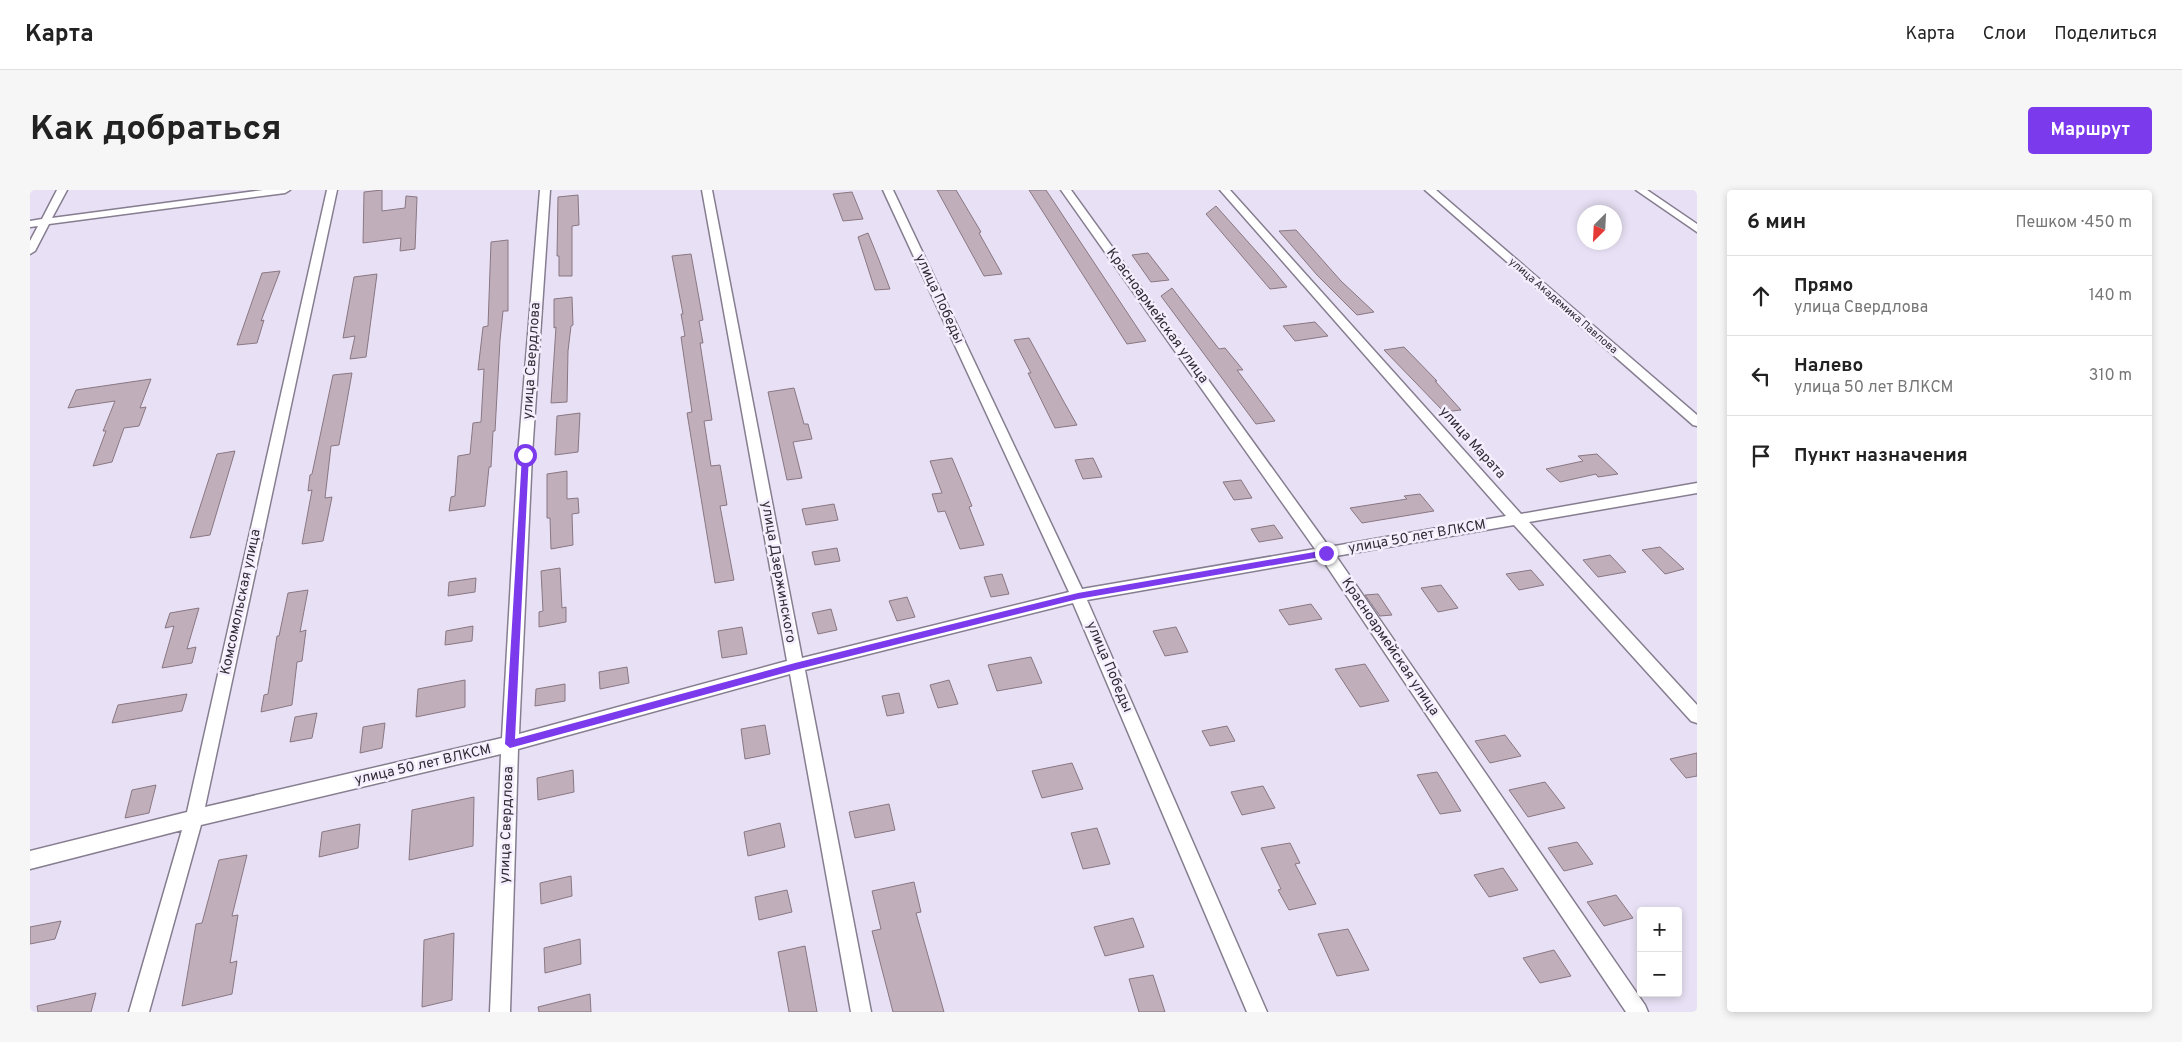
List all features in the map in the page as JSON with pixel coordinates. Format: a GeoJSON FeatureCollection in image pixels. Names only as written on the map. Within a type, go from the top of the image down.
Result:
{"type":"FeatureCollection","features":[{"type":"Feature","properties":{"kind":"street"},"geometry":{"type":"LineString","coordinates":[[30,251],[62,190]]}},
{"type":"Feature","properties":{"kind":"street"},"geometry":{"type":"LineString","coordinates":[[30,224],[285,190]]}},
{"type":"Feature","properties":{"kind":"street","name":"Комсомольская улица"},"geometry":{"type":"LineString","coordinates":[[139,1012],[194,818],[332,190]]}},
{"type":"Feature","properties":{"kind":"street","name":"улица Свердлова"},"geometry":{"type":"LineString","coordinates":[[500,1012],[510,744],[525,455],[545,190]]}},
{"type":"Feature","properties":{"kind":"street","name":"улица Дзержинского"},"geometry":{"type":"LineString","coordinates":[[707,190],[861,1012]]}},
{"type":"Feature","properties":{"kind":"street","name":"улица Победы"},"geometry":{"type":"LineString","coordinates":[[888,190],[1078,596],[1257,1012]]}},
{"type":"Feature","properties":{"kind":"street","name":"Красноармейская улица"},"geometry":{"type":"LineString","coordinates":[[1066,190],[1326,553],[1638,1012]]}},
{"type":"Feature","properties":{"kind":"street","name":"улица Марата"},"geometry":{"type":"LineString","coordinates":[[1225,190],[1518,520],[1697,716]]}},
{"type":"Feature","properties":{"kind":"street","name":"улица Академика Павлова"},"geometry":{"type":"LineString","coordinates":[[1430,190],[1697,422]]}},
{"type":"Feature","properties":{"kind":"street"},"geometry":{"type":"LineString","coordinates":[[1641,190],[1697,229]]}},
{"type":"Feature","properties":{"kind":"street","name":"улица 50 лет ВЛКСМ"},"geometry":{"type":"LineString","coordinates":[[30,860],[194,818],[510,744],[795,666],[1078,596],[1697,488]]}},
{"type":"Feature","properties":{"kind":"building"},"geometry":{"type":"Polygon","coordinates":[[[382,190],[382,211],[405,208],[406,196],[417,197],[415,249],[400,251],[401,238],[363,243],[364,192],[382,190]]]}},
{"type":"Feature","properties":{"kind":"building"},"geometry":{"type":"Polygon","coordinates":[[[937,190],[956,190],[981,232],[979,233],[1002,274],[984,276],[937,190]]]}},
{"type":"Feature","properties":{"kind":"building"},"geometry":{"type":"Polygon","coordinates":[[[1029,190],[1046,190],[1146,341],[1127,344],[1029,190]]]}},
{"type":"Feature","properties":{"kind":"building"},"geometry":{"type":"Polygon","coordinates":[[[852,192],[863,219],[843,221],[833,194],[852,192]]]}},
{"type":"Feature","properties":{"kind":"building"},"geometry":{"type":"Polygon","coordinates":[[[578,195],[579,225],[572,226],[572,276],[559,276],[559,256],[557,256],[558,197],[578,195]]]}},
{"type":"Feature","properties":{"kind":"building"},"geometry":{"type":"Polygon","coordinates":[[[1216,206],[1287,287],[1270,289],[1206,214],[1216,206]]]}},
{"type":"Feature","properties":{"kind":"building"},"geometry":{"type":"Polygon","coordinates":[[[1296,230],[1341,281],[1374,312],[1357,315],[1317,275],[1279,231],[1296,230]]]}},
{"type":"Feature","properties":{"kind":"building"},"geometry":{"type":"Polygon","coordinates":[[[868,233],[890,289],[875,290],[858,237],[868,233]]]}},
{"type":"Feature","properties":{"kind":"building"},"geometry":{"type":"Polygon","coordinates":[[[508,240],[508,311],[503,311],[495,431],[493,431],[491,467],[489,467],[485,506],[449,511],[451,497],[455,496],[458,456],[470,454],[473,423],[481,422],[484,369],[478,370],[483,327],[488,326],[491,242],[508,240]]]}},
{"type":"Feature","properties":{"kind":"building"},"geometry":{"type":"Polygon","coordinates":[[[1148,253],[1169,280],[1151,282],[1132,255],[1148,253]]]}},
{"type":"Feature","properties":{"kind":"building"},"geometry":{"type":"Polygon","coordinates":[[[691,254],[703,320],[699,321],[703,343],[700,343],[712,420],[704,421],[711,466],[720,465],[727,505],[720,506],[734,580],[715,583],[687,413],[692,412],[681,337],[685,336],[681,314],[683,314],[672,256],[691,254]]]}},
{"type":"Feature","properties":{"kind":"building"},"geometry":{"type":"Polygon","coordinates":[[[280,271],[261,321],[264,320],[257,343],[237,345],[262,273],[280,271]]]}},
{"type":"Feature","properties":{"kind":"building"},"geometry":{"type":"Polygon","coordinates":[[[377,274],[366,357],[350,359],[355,336],[343,338],[354,277],[377,274]]]}},
{"type":"Feature","properties":{"kind":"building"},"geometry":{"type":"Polygon","coordinates":[[[1172,288],[1219,349],[1225,348],[1243,370],[1237,370],[1275,421],[1256,424],[1161,296],[1172,288]]]}},
{"type":"Feature","properties":{"kind":"building"},"geometry":{"type":"Polygon","coordinates":[[[572,297],[573,325],[571,326],[568,351],[567,402],[551,403],[556,327],[554,328],[554,299],[572,297]]]}},
{"type":"Feature","properties":{"kind":"building"},"geometry":{"type":"Polygon","coordinates":[[[1315,322],[1328,336],[1295,341],[1283,326],[1315,322]]]}},
{"type":"Feature","properties":{"kind":"building"},"geometry":{"type":"Polygon","coordinates":[[[1029,338],[1077,425],[1055,428],[1014,340],[1029,338]]]}},
{"type":"Feature","properties":{"kind":"building"},"geometry":{"type":"Polygon","coordinates":[[[1404,347],[1437,381],[1435,381],[1461,410],[1444,412],[1384,350],[1404,347]]]}},
{"type":"Feature","properties":{"kind":"building"},"geometry":{"type":"Polygon","coordinates":[[[352,373],[339,445],[331,446],[325,498],[332,497],[323,541],[302,544],[312,490],[308,491],[310,475],[312,474],[333,375],[352,373]]]}},
{"type":"Feature","properties":{"kind":"building"},"geometry":{"type":"Polygon","coordinates":[[[151,379],[140,408],[146,407],[139,426],[124,428],[112,462],[93,466],[106,431],[103,431],[115,401],[68,408],[76,390],[151,379]]]}},
{"type":"Feature","properties":{"kind":"building"},"geometry":{"type":"Polygon","coordinates":[[[794,388],[804,424],[808,424],[812,439],[793,442],[802,478],[787,480],[768,392],[794,388]]]}},
{"type":"Feature","properties":{"kind":"building"},"geometry":{"type":"Polygon","coordinates":[[[580,413],[578,452],[555,455],[557,416],[580,413]]]}},
{"type":"Feature","properties":{"kind":"building"},"geometry":{"type":"Polygon","coordinates":[[[235,451],[210,535],[190,538],[217,454],[235,451]]]}},
{"type":"Feature","properties":{"kind":"building"},"geometry":{"type":"Polygon","coordinates":[[[1597,454],[1618,474],[1598,477],[1596,474],[1560,482],[1546,469],[1583,461],[1578,456],[1597,454]]]}},
{"type":"Feature","properties":{"kind":"building"},"geometry":{"type":"Polygon","coordinates":[[[952,458],[972,506],[969,507],[984,545],[960,549],[945,511],[938,512],[932,494],[942,493],[930,461],[952,458]]]}},
{"type":"Feature","properties":{"kind":"building"},"geometry":{"type":"Polygon","coordinates":[[[1093,458],[1102,477],[1083,479],[1075,460],[1093,458]]]}},
{"type":"Feature","properties":{"kind":"building"},"geometry":{"type":"Polygon","coordinates":[[[567,471],[567,499],[578,498],[579,513],[572,514],[573,545],[551,549],[550,518],[547,518],[547,474],[567,471]]]}},
{"type":"Feature","properties":{"kind":"building"},"geometry":{"type":"Polygon","coordinates":[[[1241,480],[1252,498],[1234,500],[1223,482],[1241,480]]]}},
{"type":"Feature","properties":{"kind":"building"},"geometry":{"type":"Polygon","coordinates":[[[1420,494],[1434,511],[1362,523],[1350,508],[1407,499],[1404,496],[1420,494]]]}},
{"type":"Feature","properties":{"kind":"building"},"geometry":{"type":"Polygon","coordinates":[[[834,504],[838,520],[806,525],[802,509],[834,504]]]}},
{"type":"Feature","properties":{"kind":"building"},"geometry":{"type":"Polygon","coordinates":[[[1274,525],[1283,538],[1259,542],[1251,529],[1274,525]]]}},
{"type":"Feature","properties":{"kind":"building"},"geometry":{"type":"Polygon","coordinates":[[[1660,547],[1684,569],[1665,574],[1642,550],[1660,547]]]}},
{"type":"Feature","properties":{"kind":"building"},"geometry":{"type":"Polygon","coordinates":[[[837,548],[840,561],[815,565],[812,552],[837,548]]]}},
{"type":"Feature","properties":{"kind":"building"},"geometry":{"type":"Polygon","coordinates":[[[1610,555],[1626,572],[1598,577],[1583,560],[1610,555]]]}},
{"type":"Feature","properties":{"kind":"building"},"geometry":{"type":"Polygon","coordinates":[[[560,568],[562,608],[566,607],[566,622],[539,627],[539,612],[543,611],[541,571],[560,568]]]}},
{"type":"Feature","properties":{"kind":"building"},"geometry":{"type":"Polygon","coordinates":[[[1531,570],[1544,585],[1519,590],[1506,574],[1531,570]]]}},
{"type":"Feature","properties":{"kind":"building"},"geometry":{"type":"Polygon","coordinates":[[[1002,574],[1009,594],[991,597],[984,577],[1002,574]]]}},
{"type":"Feature","properties":{"kind":"building"},"geometry":{"type":"Polygon","coordinates":[[[476,578],[475,592],[448,596],[449,582],[476,578]]]}},
{"type":"Feature","properties":{"kind":"building"},"geometry":{"type":"Polygon","coordinates":[[[1441,585],[1458,608],[1438,612],[1421,588],[1441,585]]]}},
{"type":"Feature","properties":{"kind":"building"},"geometry":{"type":"Polygon","coordinates":[[[308,590],[300,632],[306,630],[302,661],[297,662],[292,705],[261,712],[264,695],[268,694],[277,636],[279,636],[288,593],[308,590]]]}},
{"type":"Feature","properties":{"kind":"building"},"geometry":{"type":"Polygon","coordinates":[[[1378,594],[1392,615],[1380,616],[1365,595],[1378,594]]]}},
{"type":"Feature","properties":{"kind":"building"},"geometry":{"type":"Polygon","coordinates":[[[907,597],[915,617],[897,621],[889,601],[907,597]]]}},
{"type":"Feature","properties":{"kind":"building"},"geometry":{"type":"Polygon","coordinates":[[[1311,604],[1322,619],[1289,625],[1279,610],[1311,604]]]}},
{"type":"Feature","properties":{"kind":"building"},"geometry":{"type":"Polygon","coordinates":[[[199,608],[187,649],[196,647],[192,663],[162,668],[174,626],[165,628],[170,613],[199,608]]]}},
{"type":"Feature","properties":{"kind":"building"},"geometry":{"type":"Polygon","coordinates":[[[831,609],[837,630],[818,634],[812,613],[831,609]]]}},
{"type":"Feature","properties":{"kind":"building"},"geometry":{"type":"Polygon","coordinates":[[[473,626],[472,641],[445,645],[446,631],[473,626]]]}},
{"type":"Feature","properties":{"kind":"building"},"geometry":{"type":"Polygon","coordinates":[[[742,627],[747,654],[722,658],[718,631],[742,627]]]}},
{"type":"Feature","properties":{"kind":"building"},"geometry":{"type":"Polygon","coordinates":[[[1176,627],[1188,652],[1165,656],[1153,631],[1176,627]]]}},
{"type":"Feature","properties":{"kind":"building"},"geometry":{"type":"Polygon","coordinates":[[[1031,657],[1042,683],[997,691],[988,665],[1031,657]]]}},
{"type":"Feature","properties":{"kind":"building"},"geometry":{"type":"Polygon","coordinates":[[[1365,664],[1389,701],[1360,707],[1335,669],[1365,664]]]}},
{"type":"Feature","properties":{"kind":"building"},"geometry":{"type":"Polygon","coordinates":[[[627,667],[629,683],[600,689],[599,672],[627,667]]]}},
{"type":"Feature","properties":{"kind":"building"},"geometry":{"type":"Polygon","coordinates":[[[465,680],[465,707],[416,717],[418,689],[465,680]]]}},
{"type":"Feature","properties":{"kind":"building"},"geometry":{"type":"Polygon","coordinates":[[[949,680],[958,704],[938,708],[930,685],[949,680]]]}},
{"type":"Feature","properties":{"kind":"building"},"geometry":{"type":"Polygon","coordinates":[[[565,684],[565,701],[535,706],[536,689],[565,684]]]}},
{"type":"Feature","properties":{"kind":"building"},"geometry":{"type":"Polygon","coordinates":[[[899,693],[904,713],[887,716],[882,696],[899,693]]]}},
{"type":"Feature","properties":{"kind":"building"},"geometry":{"type":"Polygon","coordinates":[[[187,694],[182,711],[112,723],[118,705],[187,694]]]}},
{"type":"Feature","properties":{"kind":"building"},"geometry":{"type":"Polygon","coordinates":[[[317,713],[312,738],[290,742],[295,717],[317,713]]]}},
{"type":"Feature","properties":{"kind":"building"},"geometry":{"type":"Polygon","coordinates":[[[385,723],[382,748],[360,753],[363,727],[385,723]]]}},
{"type":"Feature","properties":{"kind":"building"},"geometry":{"type":"Polygon","coordinates":[[[765,725],[770,754],[745,759],[741,729],[765,725]]]}},
{"type":"Feature","properties":{"kind":"building"},"geometry":{"type":"Polygon","coordinates":[[[1227,726],[1235,741],[1210,746],[1202,731],[1227,726]]]}},
{"type":"Feature","properties":{"kind":"building"},"geometry":{"type":"Polygon","coordinates":[[[1505,735],[1521,756],[1490,763],[1475,741],[1505,735]]]}},
{"type":"Feature","properties":{"kind":"building"},"geometry":{"type":"Polygon","coordinates":[[[1697,753],[1697,776],[1686,778],[1670,759],[1697,753]]]}},
{"type":"Feature","properties":{"kind":"building"},"geometry":{"type":"Polygon","coordinates":[[[1072,763],[1083,789],[1042,798],[1032,771],[1072,763]]]}},
{"type":"Feature","properties":{"kind":"building"},"geometry":{"type":"Polygon","coordinates":[[[573,770],[574,792],[538,800],[537,778],[573,770]]]}},
{"type":"Feature","properties":{"kind":"building"},"geometry":{"type":"Polygon","coordinates":[[[1437,772],[1461,811],[1440,814],[1417,775],[1437,772]]]}},
{"type":"Feature","properties":{"kind":"building"},"geometry":{"type":"Polygon","coordinates":[[[1545,782],[1565,808],[1528,817],[1509,790],[1545,782]]]}},
{"type":"Feature","properties":{"kind":"building"},"geometry":{"type":"Polygon","coordinates":[[[156,785],[149,813],[125,818],[132,790],[156,785]]]}},
{"type":"Feature","properties":{"kind":"building"},"geometry":{"type":"Polygon","coordinates":[[[1263,786],[1275,808],[1242,815],[1231,792],[1263,786]]]}},
{"type":"Feature","properties":{"kind":"building"},"geometry":{"type":"Polygon","coordinates":[[[474,797],[473,846],[409,860],[412,810],[474,797]]]}},
{"type":"Feature","properties":{"kind":"building"},"geometry":{"type":"Polygon","coordinates":[[[889,804],[895,830],[855,838],[849,812],[889,804]]]}},
{"type":"Feature","properties":{"kind":"building"},"geometry":{"type":"Polygon","coordinates":[[[780,823],[785,847],[748,856],[744,832],[780,823]]]}},
{"type":"Feature","properties":{"kind":"building"},"geometry":{"type":"Polygon","coordinates":[[[360,824],[358,848],[319,857],[322,832],[360,824]]]}},
{"type":"Feature","properties":{"kind":"building"},"geometry":{"type":"Polygon","coordinates":[[[1097,828],[1110,864],[1083,869],[1071,833],[1097,828]]]}},
{"type":"Feature","properties":{"kind":"building"},"geometry":{"type":"Polygon","coordinates":[[[1577,842],[1593,864],[1564,871],[1548,848],[1577,842]]]}},
{"type":"Feature","properties":{"kind":"building"},"geometry":{"type":"Polygon","coordinates":[[[1290,843],[1300,863],[1295,864],[1316,904],[1289,910],[1278,890],[1281,889],[1261,848],[1290,843]]]}},
{"type":"Feature","properties":{"kind":"building"},"geometry":{"type":"Polygon","coordinates":[[[247,855],[232,916],[238,915],[230,963],[237,961],[232,994],[182,1006],[196,924],[202,923],[219,860],[247,855]]]}},
{"type":"Feature","properties":{"kind":"building"},"geometry":{"type":"Polygon","coordinates":[[[1503,868],[1518,890],[1489,897],[1474,875],[1503,868]]]}},
{"type":"Feature","properties":{"kind":"building"},"geometry":{"type":"Polygon","coordinates":[[[571,876],[572,896],[541,904],[540,883],[571,876]]]}},
{"type":"Feature","properties":{"kind":"building"},"geometry":{"type":"Polygon","coordinates":[[[914,882],[921,912],[916,913],[944,1012],[893,1012],[872,931],[881,929],[872,891],[914,882]]]}},
{"type":"Feature","properties":{"kind":"building"},"geometry":{"type":"Polygon","coordinates":[[[787,890],[792,912],[759,920],[755,897],[787,890]]]}},
{"type":"Feature","properties":{"kind":"building"},"geometry":{"type":"Polygon","coordinates":[[[1616,895],[1633,918],[1604,926],[1587,902],[1616,895]]]}},
{"type":"Feature","properties":{"kind":"building"},"geometry":{"type":"Polygon","coordinates":[[[1133,918],[1144,947],[1105,956],[1094,927],[1133,918]]]}},
{"type":"Feature","properties":{"kind":"building"},"geometry":{"type":"Polygon","coordinates":[[[61,921],[55,939],[30,944],[30,927],[61,921]]]}},
{"type":"Feature","properties":{"kind":"building"},"geometry":{"type":"Polygon","coordinates":[[[1348,929],[1369,970],[1337,976],[1318,934],[1348,929]]]}},
{"type":"Feature","properties":{"kind":"building"},"geometry":{"type":"Polygon","coordinates":[[[454,933],[452,1000],[422,1007],[424,940],[454,933]]]}},
{"type":"Feature","properties":{"kind":"building"},"geometry":{"type":"Polygon","coordinates":[[[580,939],[581,964],[545,973],[544,948],[580,939]]]}},
{"type":"Feature","properties":{"kind":"building"},"geometry":{"type":"Polygon","coordinates":[[[805,946],[817,1012],[789,1012],[778,952],[805,946]]]}},
{"type":"Feature","properties":{"kind":"building"},"geometry":{"type":"Polygon","coordinates":[[[1554,950],[1571,976],[1540,983],[1523,958],[1554,950]]]}},
{"type":"Feature","properties":{"kind":"building"},"geometry":{"type":"Polygon","coordinates":[[[1153,975],[1165,1012],[1139,1012],[1129,979],[1153,975]]]}},
{"type":"Feature","properties":{"kind":"building"},"geometry":{"type":"Polygon","coordinates":[[[96,993],[91,1012],[38,1012],[37,1006],[96,993]]]}},
{"type":"Feature","properties":{"kind":"building"},"geometry":{"type":"Polygon","coordinates":[[[590,994],[591,1012],[539,1012],[538,1007],[590,994]]]}},
{"type":"Feature","properties":{"kind":"route"},"geometry":{"type":"LineString","coordinates":[[525,455],[510,744],[795,666],[1078,596],[1326,553]]}}]}
